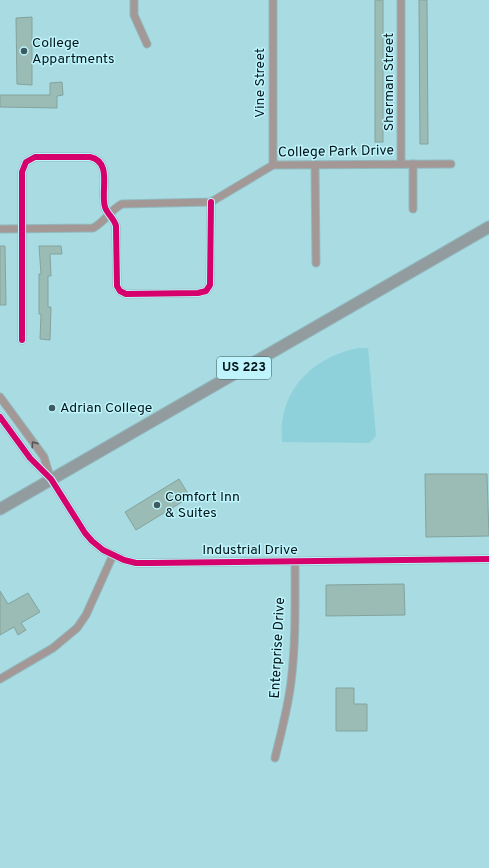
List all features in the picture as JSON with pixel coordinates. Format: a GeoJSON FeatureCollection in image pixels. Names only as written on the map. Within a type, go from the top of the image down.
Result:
{"type":"FeatureCollection","features":[{"type":"Feature","properties":{"kind":"highway","name":"US 223"},"geometry":{"type":"LineString","coordinates":[[0,509],[489,227]]}},
{"type":"Feature","properties":{"kind":"street"},"geometry":{"type":"LineString","coordinates":[[134,0],[134,15],[148,44]]}},
{"type":"Feature","properties":{"kind":"street","name":"Vine Street"},"geometry":{"type":"LineString","coordinates":[[273,0],[274,165]]}},
{"type":"Feature","properties":{"kind":"street","name":"Sherman Street"},"geometry":{"type":"LineString","coordinates":[[401,0],[401,164]]}},
{"type":"Feature","properties":{"kind":"street"},"geometry":{"type":"LineString","coordinates":[[22,340],[22,172],[26,162],[35,157],[90,157],[95,158],[99,162],[104,173],[104,204],[116,226],[117,286],[120,291],[126,294],[198,293],[206,291],[210,285],[211,202]]}},
{"type":"Feature","properties":{"kind":"street"},"geometry":{"type":"LineString","coordinates":[[413,164],[413,209]]}},
{"type":"Feature","properties":{"kind":"street","name":"College Park Drive"},"geometry":{"type":"LineString","coordinates":[[0,229],[93,228],[103,222],[114,208],[122,204],[211,202],[274,165],[452,164]]}},
{"type":"Feature","properties":{"kind":"street"},"geometry":{"type":"LineString","coordinates":[[315,165],[316,263]]}},
{"type":"Feature","properties":{"kind":"street"},"geometry":{"type":"LineString","coordinates":[[0,397],[44,457],[51,479]]}},
{"type":"Feature","properties":{"kind":"street"},"geometry":{"type":"LineString","coordinates":[[0,417],[30,458],[51,479]]}},
{"type":"Feature","properties":{"kind":"street","name":"Industrial Drive"},"geometry":{"type":"LineString","coordinates":[[51,479],[85,533],[103,550],[124,560],[136,562],[295,562],[489,559]]}},
{"type":"Feature","properties":{"kind":"street"},"geometry":{"type":"LineString","coordinates":[[0,679],[53,648],[77,628],[86,615],[113,555]]}},
{"type":"Feature","properties":{"kind":"street","name":"Enterprise Drive"},"geometry":{"type":"LineString","coordinates":[[276,758],[288,706],[291,682],[295,562]]}},
{"type":"Feature","properties":{"kind":"shaded area"},"geometry":{"type":"Polygon","coordinates":[[[358,348],[368,348],[376,436],[369,443],[282,442],[282,420],[287,403],[300,380],[320,363],[332,356],[358,348]]]}},
{"type":"Feature","properties":{"kind":"building"},"geometry":{"type":"Polygon","coordinates":[[[375,0],[383,0],[383,142],[375,142],[375,0]]]}},
{"type":"Feature","properties":{"kind":"building"},"geometry":{"type":"Polygon","coordinates":[[[419,0],[427,0],[428,144],[420,144],[419,0]]]}},
{"type":"Feature","properties":{"kind":"building","name":"College Appartments"},"geometry":{"type":"Polygon","coordinates":[[[32,17],[32,85],[17,84],[16,18],[32,17]]]}},
{"type":"Feature","properties":{"kind":"building","name":"College Appartments"},"geometry":{"type":"Polygon","coordinates":[[[62,82],[63,95],[57,96],[57,108],[0,107],[0,95],[50,95],[50,83],[62,82]]]}},
{"type":"Feature","properties":{"kind":"building"},"geometry":{"type":"Polygon","coordinates":[[[0,246],[5,246],[6,305],[0,305],[0,246]]]}},
{"type":"Feature","properties":{"kind":"building"},"geometry":{"type":"Polygon","coordinates":[[[39,246],[61,246],[62,254],[50,254],[51,276],[48,276],[48,307],[51,307],[50,340],[40,339],[41,314],[39,314],[39,274],[41,274],[39,246]]]}},
{"type":"Feature","properties":{"kind":"building"},"geometry":{"type":"Polygon","coordinates":[[[425,474],[487,474],[489,536],[426,537],[425,474]]]}},
{"type":"Feature","properties":{"kind":"building","name":"Comfort Inn & Suites"},"geometry":{"type":"Polygon","coordinates":[[[179,479],[190,497],[136,530],[125,512],[179,479]]]}},
{"type":"Feature","properties":{"kind":"building"},"geometry":{"type":"Polygon","coordinates":[[[404,584],[405,615],[326,616],[326,585],[404,584]]]}},
{"type":"Feature","properties":{"kind":"building"},"geometry":{"type":"Polygon","coordinates":[[[0,591],[8,604],[28,593],[40,612],[21,623],[26,630],[18,635],[14,627],[0,635],[0,591]]]}},
{"type":"Feature","properties":{"kind":"building"},"geometry":{"type":"Polygon","coordinates":[[[336,688],[354,688],[354,704],[367,704],[367,731],[336,731],[336,688]]]}},
{"type":"Feature","properties":{"kind":"cycle path"},"geometry":{"type":"LineString","coordinates":[[22,340],[22,172],[26,162],[35,157],[90,157],[97,160],[101,165],[104,171],[105,207],[116,226],[117,286],[120,291],[126,294],[198,293],[206,291],[210,285],[211,202]]}},
{"type":"Feature","properties":{"kind":"cycle path"},"geometry":{"type":"LineString","coordinates":[[0,417],[30,458],[51,479],[85,533],[103,550],[124,560],[136,563],[151,563],[489,559]]}},
{"type":"Feature","properties":{"kind":"place","name":"College Appartments"},"geometry":{"type":"Point","coordinates":[24,51]}},
{"type":"Feature","properties":{"kind":"place","name":"Adrian College"},"geometry":{"type":"Point","coordinates":[52,408]}},
{"type":"Feature","properties":{"kind":"place","name":"Comfort Inn & Suites"},"geometry":{"type":"Point","coordinates":[157,505]}}]}
